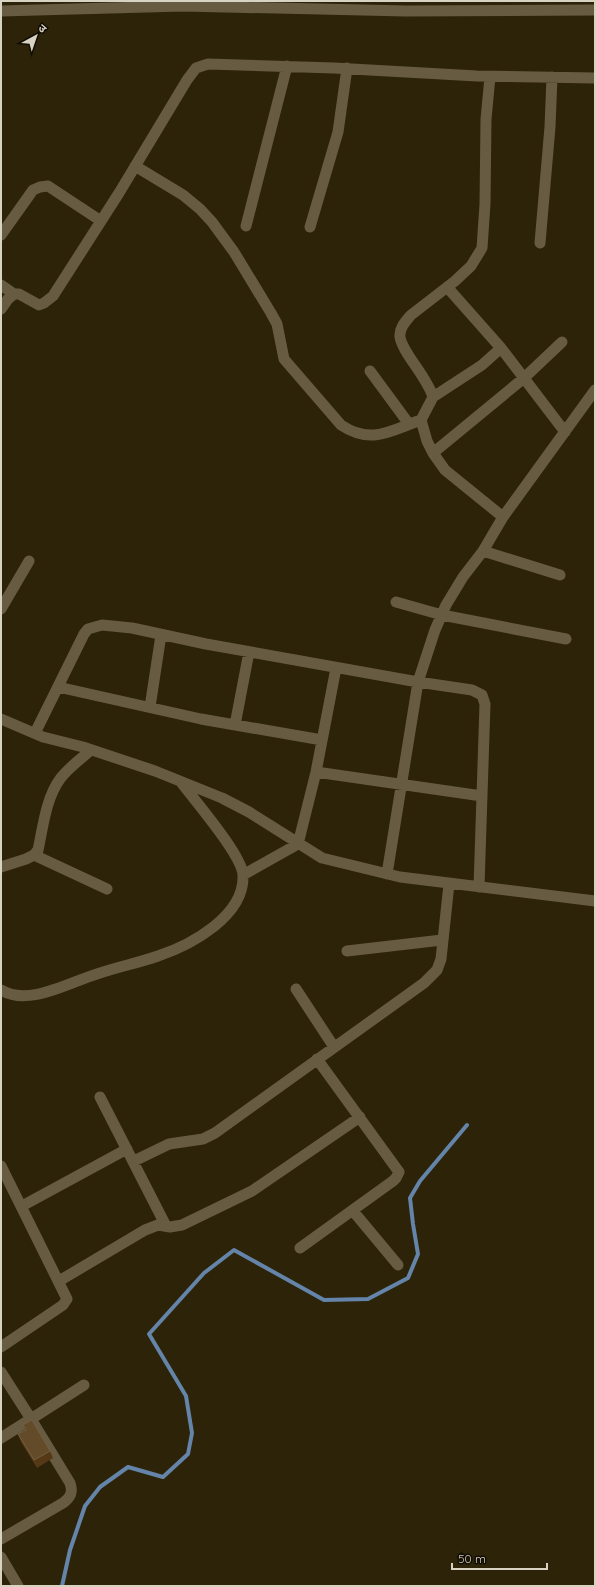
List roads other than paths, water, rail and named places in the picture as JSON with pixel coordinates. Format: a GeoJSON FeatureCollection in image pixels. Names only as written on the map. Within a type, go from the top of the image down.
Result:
{"type":"FeatureCollection","features":[{"type":"Feature","properties":{"kind":"street"},"geometry":{"type":"LineString","coordinates":[[1,11],[182,6],[406,11],[595,10]]}},
{"type":"Feature","properties":{"kind":"street"},"geometry":{"type":"LineString","coordinates":[[1,285],[14,294],[19,294],[39,305],[53,296],[101,221],[187,80],[196,68],[208,64],[347,68],[490,77],[595,78]]}},
{"type":"Feature","properties":{"kind":"street"},"geometry":{"type":"LineString","coordinates":[[246,226],[287,66]]}},
{"type":"Feature","properties":{"kind":"street"},"geometry":{"type":"LineString","coordinates":[[310,227],[338,132],[347,68]]}},
{"type":"Feature","properties":{"kind":"street"},"geometry":{"type":"LineString","coordinates":[[433,397],[430,387],[402,344],[400,335],[405,322],[411,315],[471,266],[482,248],[485,204],[486,119],[490,77]]}},
{"type":"Feature","properties":{"kind":"street"},"geometry":{"type":"LineString","coordinates":[[540,243],[550,127],[552,78]]}},
{"type":"Feature","properties":{"kind":"street"},"geometry":{"type":"LineString","coordinates":[[135,166],[183,195],[200,209],[212,222],[238,258],[272,313],[277,324],[284,359],[341,425],[352,433],[362,436],[372,436],[383,434],[421,420]]}},
{"type":"Feature","properties":{"kind":"street"},"geometry":{"type":"LineString","coordinates":[[1,234],[33,190],[40,186],[48,186],[101,221]]}},
{"type":"Feature","properties":{"kind":"street"},"geometry":{"type":"LineString","coordinates":[[447,287],[501,348],[564,432]]}},
{"type":"Feature","properties":{"kind":"street"},"geometry":{"type":"LineString","coordinates":[[1,309],[8,299],[14,294]]}},
{"type":"Feature","properties":{"kind":"street"},"geometry":{"type":"LineString","coordinates":[[433,453],[524,378],[562,342]]}},
{"type":"Feature","properties":{"kind":"street"},"geometry":{"type":"LineString","coordinates":[[501,348],[482,365],[433,397],[421,420],[427,441],[433,453],[445,470],[503,517]]}},
{"type":"Feature","properties":{"kind":"street"},"geometry":{"type":"LineString","coordinates":[[370,371],[409,424]]}},
{"type":"Feature","properties":{"kind":"street"},"geometry":{"type":"LineString","coordinates":[[387,874],[418,682],[434,630],[463,577],[483,550],[503,517],[595,390]]}},
{"type":"Feature","properties":{"kind":"street"},"geometry":{"type":"LineString","coordinates":[[483,550],[560,575]]}},
{"type":"Feature","properties":{"kind":"street"},"geometry":{"type":"LineString","coordinates":[[1,609],[29,561]]}},
{"type":"Feature","properties":{"kind":"street"},"geometry":{"type":"LineString","coordinates":[[396,602],[442,615],[566,639]]}},
{"type":"Feature","properties":{"kind":"street"},"geometry":{"type":"LineString","coordinates":[[35,734],[84,634],[88,629],[102,625],[132,628],[161,635],[336,668],[472,690],[482,696],[485,704],[479,887]]}},
{"type":"Feature","properties":{"kind":"street"},"geometry":{"type":"LineString","coordinates":[[150,707],[161,635]]}},
{"type":"Feature","properties":{"kind":"street"},"geometry":{"type":"LineString","coordinates":[[236,725],[249,652]]}},
{"type":"Feature","properties":{"kind":"street"},"geometry":{"type":"LineString","coordinates":[[243,875],[298,844],[316,772],[336,668]]}},
{"type":"Feature","properties":{"kind":"street"},"geometry":{"type":"LineString","coordinates":[[58,687],[201,719],[322,740]]}},
{"type":"Feature","properties":{"kind":"street"},"geometry":{"type":"LineString","coordinates":[[1,719],[35,734],[92,750],[222,798],[248,812],[322,858],[387,874],[449,884],[595,901]]}},
{"type":"Feature","properties":{"kind":"street"},"geometry":{"type":"LineString","coordinates":[[1,867],[26,859],[34,855],[38,850],[54,789],[60,779],[92,750]]}},
{"type":"Feature","properties":{"kind":"street"},"geometry":{"type":"LineString","coordinates":[[316,772],[482,796]]}},
{"type":"Feature","properties":{"kind":"street"},"geometry":{"type":"LineString","coordinates":[[1,990],[10,994],[26,995],[50,992],[97,974],[158,956],[177,948],[216,925],[230,912],[242,886],[243,875],[240,864],[231,849],[180,782]]}},
{"type":"Feature","properties":{"kind":"street"},"geometry":{"type":"LineString","coordinates":[[34,855],[107,889]]}},
{"type":"Feature","properties":{"kind":"street"},"geometry":{"type":"LineString","coordinates":[[134,1161],[169,1144],[208,1137],[411,992],[431,976],[437,970],[440,959],[449,884]]}},
{"type":"Feature","properties":{"kind":"street"},"geometry":{"type":"LineString","coordinates":[[347,951],[442,940]]}},
{"type":"Feature","properties":{"kind":"street"},"geometry":{"type":"LineString","coordinates":[[296,989],[334,1047]]}},
{"type":"Feature","properties":{"kind":"street"},"geometry":{"type":"LineString","coordinates":[[300,1248],[353,1211],[396,1178],[399,1172],[317,1059]]}},
{"type":"Feature","properties":{"kind":"street"},"geometry":{"type":"LineString","coordinates":[[100,1097],[166,1226]]}},
{"type":"Feature","properties":{"kind":"street"},"geometry":{"type":"LineString","coordinates":[[59,1280],[145,1230],[158,1226],[175,1227],[182,1225],[252,1192],[360,1117]]}},
{"type":"Feature","properties":{"kind":"street"},"geometry":{"type":"LineString","coordinates":[[22,1206],[127,1149]]}},
{"type":"Feature","properties":{"kind":"street"},"geometry":{"type":"LineString","coordinates":[[1,1166],[66,1295],[66,1302],[1,1347]]}},
{"type":"Feature","properties":{"kind":"street"},"geometry":{"type":"LineString","coordinates":[[353,1211],[398,1265]]}},
{"type":"Feature","properties":{"kind":"street"},"geometry":{"type":"LineString","coordinates":[[1,1372],[70,1483],[72,1490],[71,1494],[63,1502],[1,1540]]}},
{"type":"Feature","properties":{"kind":"street"},"geometry":{"type":"LineString","coordinates":[[1,1438],[84,1385]]}},
{"type":"Feature","properties":{"kind":"street"},"geometry":{"type":"LineString","coordinates":[[1,1557],[18,1586]]}},
{"type":"Feature","properties":{"kind":"waterway"},"geometry":{"type":"LineString","coordinates":[[62,1586],[70,1550],[85,1506],[100,1487],[128,1467],[163,1477],[188,1454],[192,1433],[186,1396],[149,1334],[204,1273],[234,1250],[324,1300],[368,1299],[408,1278],[418,1254],[410,1198],[420,1181],[467,1125]]}}]}
